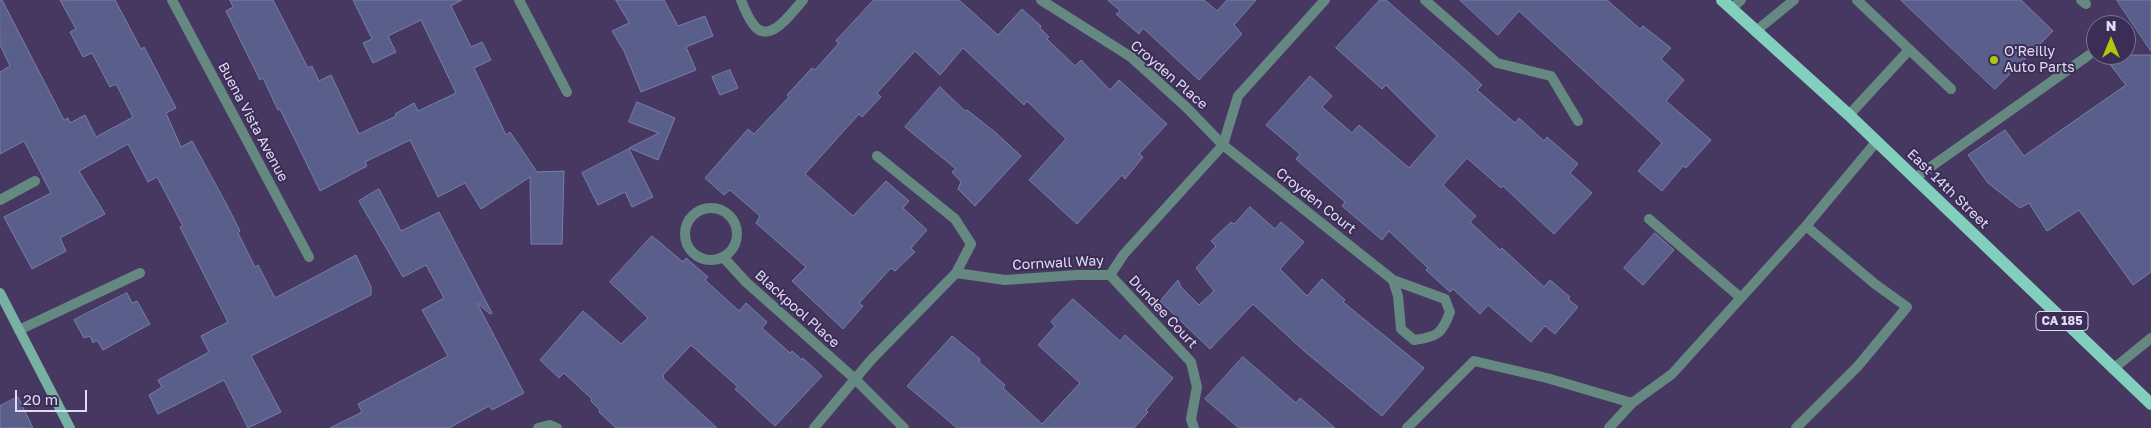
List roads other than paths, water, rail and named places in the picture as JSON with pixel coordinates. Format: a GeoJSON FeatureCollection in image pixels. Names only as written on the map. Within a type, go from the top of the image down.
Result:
{"type":"FeatureCollection","features":[{"type":"Feature","properties":{"kind":"main road","name":"East 14th Street"},"geometry":{"type":"LineString","coordinates":[[1731,3],[1756,31],[1849,115],[2151,404]]}},
{"type":"Feature","properties":{"kind":"street","name":"Buena Vista Avenue"},"geometry":{"type":"LineString","coordinates":[[172,0],[309,256]]}},
{"type":"Feature","properties":{"kind":"street"},"geometry":{"type":"LineString","coordinates":[[519,0],[567,92]]}},
{"type":"Feature","properties":{"kind":"street"},"geometry":{"type":"LineString","coordinates":[[740,0],[754,26],[764,32],[774,31],[803,0]]}},
{"type":"Feature","properties":{"kind":"street","name":"Croyden Place"},"geometry":{"type":"LineString","coordinates":[[1041,0],[1131,58],[1186,107],[1223,145]]}},
{"type":"Feature","properties":{"kind":"street","name":"Cornwall Way"},"geometry":{"type":"LineString","coordinates":[[956,273],[1005,280],[1077,275],[1110,276],[1124,254],[1223,145],[1238,96],[1325,0]]}},
{"type":"Feature","properties":{"kind":"street"},"geometry":{"type":"LineString","coordinates":[[1425,0],[1497,63],[1551,76],[1578,121]]}},
{"type":"Feature","properties":{"kind":"street"},"geometry":{"type":"LineString","coordinates":[[1756,31],[1794,0]]}},
{"type":"Feature","properties":{"kind":"street"},"geometry":{"type":"LineString","coordinates":[[1857,0],[1951,89]]}},
{"type":"Feature","properties":{"kind":"street"},"geometry":{"type":"LineString","coordinates":[[1849,115],[1909,50]]}},
{"type":"Feature","properties":{"kind":"street"},"geometry":{"type":"LineString","coordinates":[[1915,178],[2086,58]]}},
{"type":"Feature","properties":{"kind":"street"},"geometry":{"type":"LineString","coordinates":[[1610,428],[1632,403],[1672,374],[1806,226],[1877,142]]}},
{"type":"Feature","properties":{"kind":"street","name":"Croyden Court"},"geometry":{"type":"LineString","coordinates":[[1223,145],[1393,280],[1445,298],[1450,312],[1445,326],[1434,337],[1414,340],[1401,329],[1398,296],[1393,280]]}},
{"type":"Feature","properties":{"kind":"street"},"geometry":{"type":"LineString","coordinates":[[814,428],[855,379],[956,273],[971,244],[955,219],[878,156]]}},
{"type":"Feature","properties":{"kind":"street"},"geometry":{"type":"LineString","coordinates":[[0,200],[34,181]]}},
{"type":"Feature","properties":{"kind":"street"},"geometry":{"type":"LineString","coordinates":[[716,208],[732,218],[737,235],[730,251],[723,256],[707,259],[693,252],[688,246],[685,230],[688,222],[699,210],[716,208]]}},
{"type":"Feature","properties":{"kind":"street"},"geometry":{"type":"LineString","coordinates":[[1649,219],[1741,298]]}},
{"type":"Feature","properties":{"kind":"street"},"geometry":{"type":"LineString","coordinates":[[1796,428],[1858,366],[1907,307],[1806,226]]}},
{"type":"Feature","properties":{"kind":"street","name":"Blackpool Place"},"geometry":{"type":"LineString","coordinates":[[723,256],[746,282],[855,379],[904,428]]}},
{"type":"Feature","properties":{"kind":"street"},"geometry":{"type":"LineString","coordinates":[[20,330],[140,273]]}},
{"type":"Feature","properties":{"kind":"street","name":"Dundee Court"},"geometry":{"type":"LineString","coordinates":[[1110,276],[1192,362],[1197,386],[1192,419],[1194,428]]}},
{"type":"Feature","properties":{"kind":"street"},"geometry":{"type":"LineString","coordinates":[[0,293],[70,428]]}},
{"type":"Feature","properties":{"kind":"street"},"geometry":{"type":"LineString","coordinates":[[2113,369],[2151,338]]}},
{"type":"Feature","properties":{"kind":"street"},"geometry":{"type":"LineString","coordinates":[[1407,428],[1474,361],[1547,378],[1632,403]]}},
{"type":"Feature","properties":{"kind":"street"},"geometry":{"type":"LineString","coordinates":[[538,428],[550,425],[557,428]]}},
{"type":"Feature","properties":{"kind":"place","name":"O'Reilly Auto Parts"},"geometry":{"type":"Point","coordinates":[1994,60]}}]}
